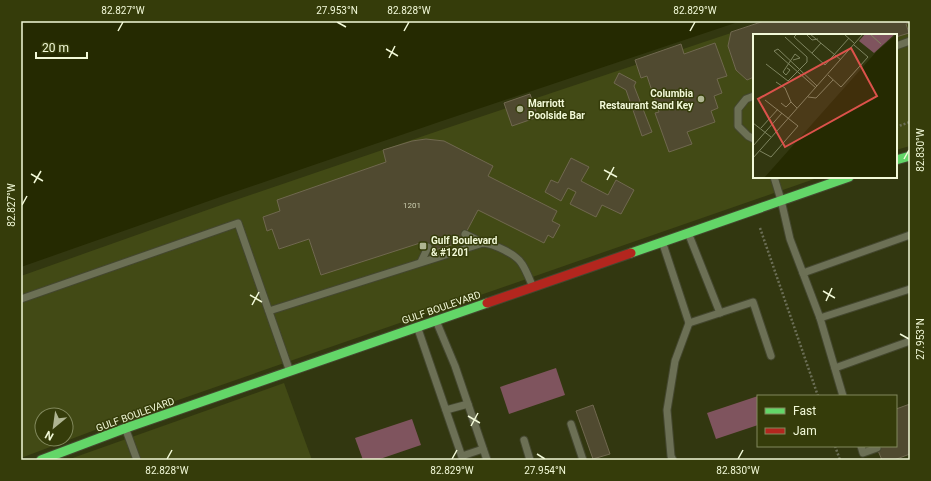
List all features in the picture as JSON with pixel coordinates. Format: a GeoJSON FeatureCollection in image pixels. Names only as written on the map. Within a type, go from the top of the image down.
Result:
{"type":"FeatureCollection","features":[{"type":"Feature","properties":{"kind":"main road"},"geometry":{"type":"LineString","coordinates":[[897,160],[910,156]]}},
{"type":"Feature","properties":{"kind":"main road","name":"GULF BOULEVARD"},"geometry":{"type":"LineString","coordinates":[[41,460],[126,428],[845,178]]}},
{"type":"Feature","properties":{"kind":"lane"},"geometry":{"type":"LineString","coordinates":[[897,46],[910,41]]}},
{"type":"Feature","properties":{"kind":"lane"},"geometry":{"type":"LineString","coordinates":[[753,96],[746,99],[738,108],[738,126],[748,136],[753,138]]}},
{"type":"Feature","properties":{"kind":"lane"},"geometry":{"type":"LineString","coordinates":[[774,178],[790,239],[820,318],[843,395]]}},
{"type":"Feature","properties":{"kind":"lane"},"geometry":{"type":"LineString","coordinates":[[21,300],[238,223],[290,371]]}},
{"type":"Feature","properties":{"kind":"lane"},"geometry":{"type":"LineString","coordinates":[[688,233],[720,313]]}},
{"type":"Feature","properties":{"kind":"lane"},"geometry":{"type":"LineString","coordinates":[[465,234],[483,243]]}},
{"type":"Feature","properties":{"kind":"lane"},"geometry":{"type":"LineString","coordinates":[[803,273],[910,235]]}},
{"type":"Feature","properties":{"kind":"lane"},"geometry":{"type":"LineString","coordinates":[[663,242],[688,324],[675,361],[667,410],[671,456],[673,460]]}},
{"type":"Feature","properties":{"kind":"lane"},"geometry":{"type":"LineString","coordinates":[[269,311],[483,243],[488,243],[500,248],[519,260],[532,287]]}},
{"type":"Feature","properties":{"kind":"lane"},"geometry":{"type":"LineString","coordinates":[[421,262],[428,246]]}},
{"type":"Feature","properties":{"kind":"lane"},"geometry":{"type":"LineString","coordinates":[[820,318],[910,289]]}},
{"type":"Feature","properties":{"kind":"lane"},"geometry":{"type":"LineString","coordinates":[[688,324],[753,302],[771,356]]}},
{"type":"Feature","properties":{"kind":"lane"},"geometry":{"type":"LineString","coordinates":[[436,320],[455,366],[487,460]]}},
{"type":"Feature","properties":{"kind":"lane"},"geometry":{"type":"LineString","coordinates":[[418,326],[463,458],[483,449]]}},
{"type":"Feature","properties":{"kind":"lane"},"geometry":{"type":"LineString","coordinates":[[835,368],[910,342]]}},
{"type":"Feature","properties":{"kind":"lane"},"geometry":{"type":"LineString","coordinates":[[446,410],[468,404]]}},
{"type":"Feature","properties":{"kind":"lane"},"geometry":{"type":"LineString","coordinates":[[571,424],[583,460]]}},
{"type":"Feature","properties":{"kind":"lane"},"geometry":{"type":"LineString","coordinates":[[126,428],[137,460]]}},
{"type":"Feature","properties":{"kind":"lane"},"geometry":{"type":"LineString","coordinates":[[524,440],[530,460]]}},
{"type":"Feature","properties":{"kind":"lane"},"geometry":{"type":"LineString","coordinates":[[860,447],[863,453],[877,448]]}},
{"type":"Feature","properties":{"kind":"path"},"geometry":{"type":"LineString","coordinates":[[897,127],[910,122]]}},
{"type":"Feature","properties":{"kind":"path"},"geometry":{"type":"LineString","coordinates":[[753,210],[818,395]]}},
{"type":"Feature","properties":{"kind":"path"},"geometry":{"type":"LineString","coordinates":[[835,447],[840,460]]}},
{"type":"Feature","properties":{"kind":"shaded area"},"geometry":{"type":"Polygon","coordinates":[[[21,21],[741,21],[439,122],[21,267],[21,21]]]}},
{"type":"Feature","properties":{"kind":"shaded area"},"geometry":{"type":"Polygon","coordinates":[[[910,21],[910,146],[897,150],[897,34],[753,34],[753,178],[817,178],[132,416],[74,438],[74,407],[34,407],[34,447],[50,447],[21,458],[21,276],[224,204],[737,31],[910,21]]]}},
{"type":"Feature","properties":{"kind":"shaded area"},"geometry":{"type":"Polygon","coordinates":[[[556,368],[565,395],[509,414],[500,387],[556,368]]]}},
{"type":"Feature","properties":{"kind":"shaded area"},"geometry":{"type":"Polygon","coordinates":[[[284,383],[312,460],[67,460],[284,383]]]}},
{"type":"Feature","properties":{"kind":"shaded area"},"geometry":{"type":"Polygon","coordinates":[[[757,396],[757,425],[716,439],[707,413],[757,396]]]}},
{"type":"Feature","properties":{"kind":"shaded area"},"geometry":{"type":"Polygon","coordinates":[[[412,419],[421,445],[377,460],[363,460],[355,438],[412,419]]]}},
{"type":"Feature","properties":{"kind":"building"},"geometry":{"type":"Polygon","coordinates":[[[764,21],[910,21],[906,24],[909,33],[897,37],[897,34],[753,34],[753,77],[747,80],[736,70],[728,46],[731,32],[764,21]]]}},
{"type":"Feature","properties":{"kind":"building"},"geometry":{"type":"Polygon","coordinates":[[[715,43],[727,76],[717,79],[722,93],[714,96],[718,108],[711,111],[715,122],[687,132],[692,144],[669,152],[655,113],[659,112],[647,76],[641,78],[635,60],[681,44],[684,54],[715,43]]]}},
{"type":"Feature","properties":{"kind":"building"},"geometry":{"type":"Polygon","coordinates":[[[619,73],[636,82],[634,86],[652,132],[642,136],[626,90],[614,83],[619,73]]]}},
{"type":"Feature","properties":{"kind":"building"},"geometry":{"type":"Polygon","coordinates":[[[530,94],[538,117],[512,126],[504,103],[530,94]]]}},
{"type":"Feature","properties":{"kind":"building"},"geometry":{"type":"Polygon","coordinates":[[[426,139],[444,141],[493,166],[488,176],[557,211],[552,221],[560,225],[553,238],[548,235],[544,243],[478,210],[461,242],[435,250],[420,243],[321,275],[309,239],[279,249],[272,229],[267,231],[263,217],[280,211],[277,200],[386,162],[383,150],[412,141],[426,139]]]}},
{"type":"Feature","properties":{"kind":"building"},"geometry":{"type":"Polygon","coordinates":[[[571,158],[589,167],[581,181],[608,195],[616,180],[634,190],[621,214],[602,205],[596,217],[570,204],[576,192],[568,188],[561,201],[545,192],[551,180],[558,183],[571,158]]]}},
{"type":"Feature","properties":{"kind":"building"},"geometry":{"type":"Polygon","coordinates":[[[910,404],[910,454],[894,460],[882,460],[876,447],[897,447],[897,409],[910,404]]]}},
{"type":"Feature","properties":{"kind":"building"},"geometry":{"type":"Polygon","coordinates":[[[593,405],[610,454],[593,459],[576,411],[593,405]]]}},
{"type":"Feature","properties":{"kind":"traffic: fast"},"geometry":{"type":"LineString","coordinates":[[897,160],[910,156]]}},
{"type":"Feature","properties":{"kind":"traffic: fast"},"geometry":{"type":"LineString","coordinates":[[631,253],[846,178]]}},
{"type":"Feature","properties":{"kind":"traffic: fast"},"geometry":{"type":"LineString","coordinates":[[41,460],[126,428],[487,303]]}},
{"type":"Feature","properties":{"kind":"traffic: jam"},"geometry":{"type":"LineString","coordinates":[[487,303],[631,253]]}},
{"type":"Feature","properties":{"kind":"place","name":"Columbia Restaurant Sand Key"},"geometry":{"type":"Point","coordinates":[701,99]}},
{"type":"Feature","properties":{"kind":"place","name":"Marriott Poolside Bar"},"geometry":{"type":"Point","coordinates":[520,109]}},
{"type":"Feature","properties":{"kind":"place","name":"Gulf Boulevard & #1201"},"geometry":{"type":"Point","coordinates":[423,246]}}]}
